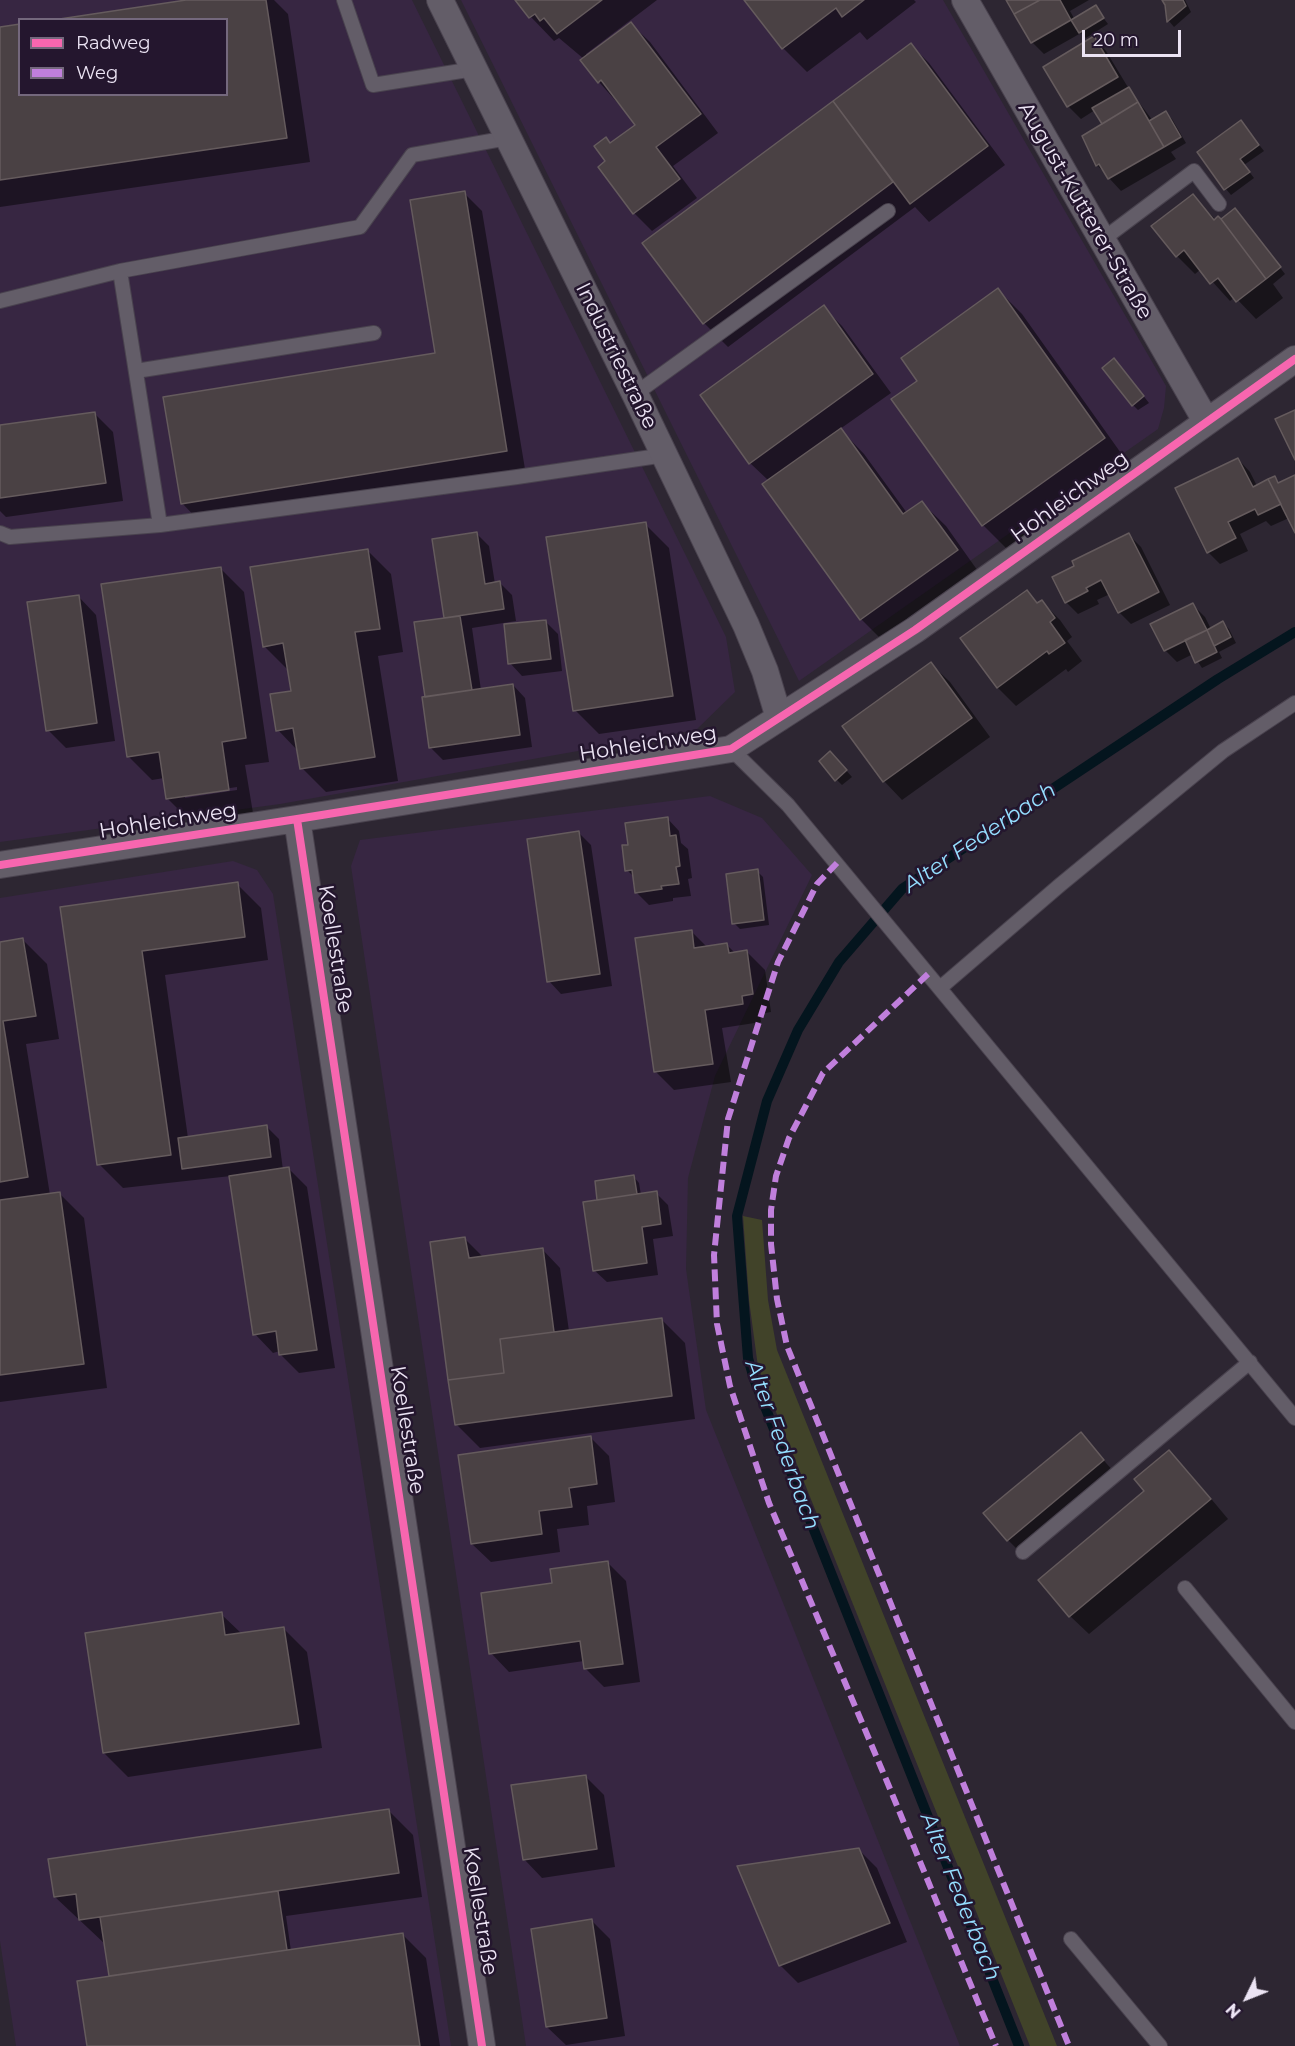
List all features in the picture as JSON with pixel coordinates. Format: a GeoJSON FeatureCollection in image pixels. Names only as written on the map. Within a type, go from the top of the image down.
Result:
{"type":"FeatureCollection","features":[{"type":"Feature","properties":{"kind":"street","name":"Industriestraße"},"geometry":{"type":"LineString","coordinates":[[440,0],[665,455],[746,625],[765,671],[779,718]]}},
{"type":"Feature","properties":{"kind":"street","name":"August-Kutterer-Straße"},"geometry":{"type":"LineString","coordinates":[[965,0],[1206,421]]}},
{"type":"Feature","properties":{"kind":"street","name":"Hohleichweg"},"geometry":{"type":"LineString","coordinates":[[0,865],[731,748],[915,630],[1295,359]]}},
{"type":"Feature","properties":{"kind":"street","name":"Koellestraße"},"geometry":{"type":"LineString","coordinates":[[297,819],[482,2046]]}},
{"type":"Feature","properties":{"kind":"lane"},"geometry":{"type":"LineString","coordinates":[[344,0],[373,85],[474,69]]}},
{"type":"Feature","properties":{"kind":"lane"},"geometry":{"type":"LineString","coordinates":[[0,301],[120,271],[360,227],[412,155],[508,138]]}},
{"type":"Feature","properties":{"kind":"lane"},"geometry":{"type":"LineString","coordinates":[[1102,240],[1194,171],[1219,204]]}},
{"type":"Feature","properties":{"kind":"lane"},"geometry":{"type":"LineString","coordinates":[[635,394],[888,211]]}},
{"type":"Feature","properties":{"kind":"lane"},"geometry":{"type":"LineString","coordinates":[[120,271],[160,525]]}},
{"type":"Feature","properties":{"kind":"lane"},"geometry":{"type":"LineString","coordinates":[[136,371],[374,333]]}},
{"type":"Feature","properties":{"kind":"lane"},"geometry":{"type":"LineString","coordinates":[[0,533],[10,537],[160,525],[505,479],[665,455]]}},
{"type":"Feature","properties":{"kind":"lane"},"geometry":{"type":"LineString","coordinates":[[940,988],[1060,885],[1223,751],[1295,703]]}},
{"type":"Feature","properties":{"kind":"lane"},"geometry":{"type":"LineString","coordinates":[[731,748],[788,805],[1295,1418]]}},
{"type":"Feature","properties":{"kind":"lane"},"geometry":{"type":"LineString","coordinates":[[1023,1552],[1250,1362]]}},
{"type":"Feature","properties":{"kind":"lane"},"geometry":{"type":"LineString","coordinates":[[1185,1587],[1295,1722]]}},
{"type":"Feature","properties":{"kind":"lane"},"geometry":{"type":"LineString","coordinates":[[1071,1939],[1160,2046]]}},
{"type":"Feature","properties":{"kind":"shaded area"},"geometry":{"type":"Polygon","coordinates":[[[0,0],[412,0],[726,637],[735,692],[696,730],[280,804],[0,842],[0,0]]]}},
{"type":"Feature","properties":{"kind":"shaded area"},"geometry":{"type":"Polygon","coordinates":[[[461,0],[943,0],[1166,386],[1164,408],[1158,429],[799,681],[461,0]]]}},
{"type":"Feature","properties":{"kind":"shaded area"},"geometry":{"type":"Polygon","coordinates":[[[710,796],[762,818],[812,875],[715,1076],[688,1178],[686,1269],[706,1410],[960,2046],[526,2046],[351,866],[360,840],[710,796]]]}},
{"type":"Feature","properties":{"kind":"shaded area"},"geometry":{"type":"Polygon","coordinates":[[[233,861],[257,870],[273,894],[451,2046],[16,2046],[0,1941],[0,898],[233,861]]]}},
{"type":"Feature","properties":{"kind":"green space"},"geometry":{"type":"Polygon","coordinates":[[[743,1216],[762,1220],[768,1300],[777,1350],[1057,2046],[1030,2046],[758,1367],[749,1300],[743,1216]]]}},
{"type":"Feature","properties":{"kind":"building"},"geometry":{"type":"Polygon","coordinates":[[[186,0],[266,0],[287,138],[0,180],[0,27],[18,24],[18,96],[228,96],[228,18],[66,18],[186,0]]]}},
{"type":"Feature","properties":{"kind":"building"},"geometry":{"type":"Polygon","coordinates":[[[515,0],[602,0],[557,34],[544,18],[540,21],[535,14],[529,18],[515,0]]]}},
{"type":"Feature","properties":{"kind":"building"},"geometry":{"type":"Polygon","coordinates":[[[744,0],[864,0],[842,17],[836,8],[782,49],[744,0]]]}},
{"type":"Feature","properties":{"kind":"building"},"geometry":{"type":"Polygon","coordinates":[[[1006,0],[1040,0],[1014,14],[1006,0]]]}},
{"type":"Feature","properties":{"kind":"building"},"geometry":{"type":"Polygon","coordinates":[[[1040,0],[1060,0],[1071,20],[1031,43],[1014,14],[1040,0]]]}},
{"type":"Feature","properties":{"kind":"building"},"geometry":{"type":"Polygon","coordinates":[[[1162,0],[1183,0],[1186,6],[1167,22],[1165,5],[1162,0]]]}},
{"type":"Feature","properties":{"kind":"building"},"geometry":{"type":"Polygon","coordinates":[[[1096,5],[1104,18],[1079,33],[1071,20],[1096,5]]]}},
{"type":"Feature","properties":{"kind":"building"},"geometry":{"type":"Polygon","coordinates":[[[631,22],[701,114],[656,147],[680,179],[633,214],[598,167],[605,161],[594,146],[606,137],[610,143],[635,125],[601,80],[598,83],[580,60],[631,22]]]}},
{"type":"Feature","properties":{"kind":"building"},"geometry":{"type":"Polygon","coordinates":[[[1094,36],[1118,77],[1067,107],[1043,67],[1094,36]]]}},
{"type":"Feature","properties":{"kind":"building"},"geometry":{"type":"Polygon","coordinates":[[[911,43],[988,146],[910,204],[833,101],[911,43]]]}},
{"type":"Feature","properties":{"kind":"building"},"geometry":{"type":"Polygon","coordinates":[[[1129,87],[1138,102],[1102,124],[1092,108],[1129,87]]]}},
{"type":"Feature","properties":{"kind":"building"},"geometry":{"type":"Polygon","coordinates":[[[833,101],[893,182],[703,324],[642,243],[833,101]]]}},
{"type":"Feature","properties":{"kind":"building"},"geometry":{"type":"Polygon","coordinates":[[[1138,102],[1164,147],[1108,179],[1099,164],[1096,166],[1082,136],[1138,102]]]}},
{"type":"Feature","properties":{"kind":"building"},"geometry":{"type":"Polygon","coordinates":[[[1166,111],[1181,137],[1164,147],[1149,121],[1166,111]]]}},
{"type":"Feature","properties":{"kind":"building"},"geometry":{"type":"Polygon","coordinates":[[[1241,120],[1259,145],[1240,159],[1250,172],[1224,190],[1197,152],[1241,120]]]}},
{"type":"Feature","properties":{"kind":"building"},"geometry":{"type":"Polygon","coordinates":[[[465,191],[507,451],[181,504],[163,397],[435,353],[410,200],[465,191]]]}},
{"type":"Feature","properties":{"kind":"building"},"geometry":{"type":"Polygon","coordinates":[[[1193,194],[1214,220],[1218,216],[1221,219],[1266,279],[1236,302],[1218,278],[1210,284],[1184,250],[1176,257],[1151,226],[1193,194]]]}},
{"type":"Feature","properties":{"kind":"building"},"geometry":{"type":"Polygon","coordinates":[[[1235,208],[1281,267],[1266,279],[1221,219],[1235,208]]]}},
{"type":"Feature","properties":{"kind":"building"},"geometry":{"type":"Polygon","coordinates":[[[998,288],[1105,438],[982,526],[891,399],[917,381],[901,358],[998,288]]]}},
{"type":"Feature","properties":{"kind":"building"},"geometry":{"type":"Polygon","coordinates":[[[824,305],[873,374],[749,464],[700,395],[824,305]]]}},
{"type":"Feature","properties":{"kind":"building"},"geometry":{"type":"Polygon","coordinates":[[[1114,358],[1144,396],[1132,406],[1102,368],[1114,358]]]}},
{"type":"Feature","properties":{"kind":"building"},"geometry":{"type":"Polygon","coordinates":[[[1295,410],[1295,460],[1275,419],[1295,410]]]}},
{"type":"Feature","properties":{"kind":"building"},"geometry":{"type":"Polygon","coordinates":[[[95,412],[106,483],[0,498],[0,425],[95,412]]]}},
{"type":"Feature","properties":{"kind":"building"},"geometry":{"type":"Polygon","coordinates":[[[841,428],[903,514],[922,501],[958,550],[860,620],[762,484],[841,428]]]}},
{"type":"Feature","properties":{"kind":"building"},"geometry":{"type":"Polygon","coordinates":[[[1238,458],[1253,487],[1268,479],[1281,504],[1258,515],[1255,509],[1228,522],[1236,538],[1207,553],[1175,488],[1238,458]]]}},
{"type":"Feature","properties":{"kind":"building"},"geometry":{"type":"Polygon","coordinates":[[[1295,475],[1295,533],[1268,479],[1275,476],[1278,483],[1295,475]]]}},
{"type":"Feature","properties":{"kind":"building"},"geometry":{"type":"Polygon","coordinates":[[[646,522],[673,696],[573,711],[546,537],[646,522]]]}},
{"type":"Feature","properties":{"kind":"building"},"geometry":{"type":"Polygon","coordinates":[[[477,532],[485,584],[500,581],[504,609],[444,618],[432,539],[477,532]]]}},
{"type":"Feature","properties":{"kind":"building"},"geometry":{"type":"Polygon","coordinates":[[[1129,533],[1159,592],[1118,613],[1101,580],[1086,588],[1088,591],[1065,603],[1052,577],[1074,566],[1072,561],[1129,533]]]}},
{"type":"Feature","properties":{"kind":"building"},"geometry":{"type":"Polygon","coordinates":[[[368,549],[380,629],[355,632],[375,757],[300,769],[293,728],[276,731],[270,694],[291,691],[283,643],[263,647],[250,567],[368,549]]]}},
{"type":"Feature","properties":{"kind":"building"},"geometry":{"type":"Polygon","coordinates":[[[221,567],[246,738],[222,742],[229,790],[166,799],[159,752],[127,757],[101,584],[221,567]]]}},
{"type":"Feature","properties":{"kind":"building"},"geometry":{"type":"Polygon","coordinates":[[[1027,590],[1037,603],[1042,600],[1055,618],[1050,622],[1065,643],[1049,654],[1047,651],[997,688],[960,638],[1027,590]]]}},
{"type":"Feature","properties":{"kind":"building"},"geometry":{"type":"Polygon","coordinates":[[[79,595],[97,723],[46,731],[27,602],[79,595]]]}},
{"type":"Feature","properties":{"kind":"building"},"geometry":{"type":"Polygon","coordinates":[[[1193,603],[1207,630],[1164,651],[1150,624],[1193,603]]]}},
{"type":"Feature","properties":{"kind":"building"},"geometry":{"type":"Polygon","coordinates":[[[460,616],[472,690],[425,697],[414,622],[460,616]]]}},
{"type":"Feature","properties":{"kind":"building"},"geometry":{"type":"Polygon","coordinates":[[[546,620],[551,659],[508,664],[504,624],[546,620]]]}},
{"type":"Feature","properties":{"kind":"building"},"geometry":{"type":"Polygon","coordinates":[[[1223,621],[1231,637],[1214,646],[1207,630],[1223,621]]]}},
{"type":"Feature","properties":{"kind":"building"},"geometry":{"type":"Polygon","coordinates":[[[1207,630],[1217,652],[1195,663],[1185,640],[1207,630]]]}},
{"type":"Feature","properties":{"kind":"building"},"geometry":{"type":"Polygon","coordinates":[[[931,662],[972,718],[883,782],[842,726],[931,662]]]}},
{"type":"Feature","properties":{"kind":"building"},"geometry":{"type":"Polygon","coordinates":[[[513,684],[520,735],[429,748],[422,697],[513,684]]]}},
{"type":"Feature","properties":{"kind":"building"},"geometry":{"type":"Polygon","coordinates":[[[830,751],[847,770],[835,781],[819,761],[830,751]]]}},
{"type":"Feature","properties":{"kind":"building"},"geometry":{"type":"Polygon","coordinates":[[[668,817],[670,836],[676,835],[680,866],[676,867],[679,884],[635,893],[632,870],[625,871],[622,845],[628,845],[625,823],[668,817]]]}},
{"type":"Feature","properties":{"kind":"building"},"geometry":{"type":"Polygon","coordinates":[[[579,831],[600,974],[547,982],[527,839],[579,831]]]}},
{"type":"Feature","properties":{"kind":"building"},"geometry":{"type":"Polygon","coordinates":[[[758,869],[764,920],[732,924],[726,874],[758,869]]]}},
{"type":"Feature","properties":{"kind":"building"},"geometry":{"type":"Polygon","coordinates":[[[238,882],[245,937],[142,951],[171,1155],[97,1165],[60,907],[238,882]]]}},
{"type":"Feature","properties":{"kind":"building"},"geometry":{"type":"Polygon","coordinates":[[[692,930],[694,948],[727,943],[729,953],[747,950],[753,994],[742,996],[743,1004],[705,1010],[713,1064],[654,1072],[635,938],[692,930]]]}},
{"type":"Feature","properties":{"kind":"building"},"geometry":{"type":"Polygon","coordinates":[[[23,938],[36,1016],[3,1021],[28,1177],[0,1182],[0,942],[23,938]]]}},
{"type":"Feature","properties":{"kind":"building"},"geometry":{"type":"Polygon","coordinates":[[[267,1125],[271,1157],[182,1169],[178,1138],[267,1125]]]}},
{"type":"Feature","properties":{"kind":"building"},"geometry":{"type":"Polygon","coordinates":[[[289,1167],[317,1350],[279,1355],[276,1331],[253,1335],[229,1176],[289,1167]]]}},
{"type":"Feature","properties":{"kind":"building"},"geometry":{"type":"Polygon","coordinates":[[[634,1175],[637,1194],[597,1200],[595,1181],[634,1175]]]}},
{"type":"Feature","properties":{"kind":"building"},"geometry":{"type":"Polygon","coordinates":[[[657,1191],[661,1224],[642,1227],[647,1263],[593,1271],[583,1202],[657,1191]]]}},
{"type":"Feature","properties":{"kind":"building"},"geometry":{"type":"Polygon","coordinates":[[[60,1192],[84,1364],[0,1375],[0,1200],[60,1192]]]}},
{"type":"Feature","properties":{"kind":"building"},"geometry":{"type":"Polygon","coordinates":[[[465,1237],[469,1258],[543,1248],[554,1332],[500,1339],[504,1373],[448,1380],[430,1242],[465,1237]]]}},
{"type":"Feature","properties":{"kind":"building"},"geometry":{"type":"Polygon","coordinates":[[[662,1318],[672,1396],[455,1425],[448,1380],[504,1373],[500,1339],[662,1318]]]}},
{"type":"Feature","properties":{"kind":"building"},"geometry":{"type":"Polygon","coordinates":[[[1081,1432],[1104,1460],[1007,1541],[983,1513],[1081,1432]]]}},
{"type":"Feature","properties":{"kind":"building"},"geometry":{"type":"Polygon","coordinates":[[[591,1436],[597,1484],[569,1488],[572,1507],[539,1511],[542,1534],[471,1544],[458,1455],[591,1436]]]}},
{"type":"Feature","properties":{"kind":"building"},"geometry":{"type":"Polygon","coordinates":[[[1169,1450],[1211,1499],[1069,1617],[1038,1580],[1144,1491],[1134,1479],[1169,1450]]]}},
{"type":"Feature","properties":{"kind":"building"},"geometry":{"type":"Polygon","coordinates":[[[608,1561],[623,1664],[584,1669],[580,1641],[489,1654],[481,1593],[552,1583],[550,1569],[608,1561]]]}},
{"type":"Feature","properties":{"kind":"building"},"geometry":{"type":"Polygon","coordinates":[[[222,1612],[225,1635],[284,1627],[299,1724],[103,1753],[85,1633],[222,1612]]]}},
{"type":"Feature","properties":{"kind":"building"},"geometry":{"type":"Polygon","coordinates":[[[586,1775],[597,1849],[523,1860],[511,1785],[586,1775]]]}},
{"type":"Feature","properties":{"kind":"building"},"geometry":{"type":"Polygon","coordinates":[[[389,1809],[399,1873],[79,1920],[76,1894],[54,1897],[48,1859],[389,1809]]]}},
{"type":"Feature","properties":{"kind":"building"},"geometry":{"type":"Polygon","coordinates":[[[859,1848],[890,1923],[779,1966],[737,1866],[859,1848]]]}},
{"type":"Feature","properties":{"kind":"building"},"geometry":{"type":"Polygon","coordinates":[[[278,1891],[287,1950],[109,1976],[100,1917],[278,1891]]]}},
{"type":"Feature","properties":{"kind":"building"},"geometry":{"type":"Polygon","coordinates":[[[592,1919],[607,2018],[546,2027],[531,1929],[592,1919]]]}},
{"type":"Feature","properties":{"kind":"building"},"geometry":{"type":"Polygon","coordinates":[[[403,1933],[420,2046],[87,2046],[77,1981],[403,1933]]]}},
{"type":"Feature","properties":{"kind":"waterway","name":"Alter Federbach"},"geometry":{"type":"LineString","coordinates":[[1019,2046],[754,1379],[748,1358],[737,1216],[767,1101],[798,1030],[839,962],[902,889],[1218,679],[1295,632]]}},
{"type":"Feature","properties":{"kind":"marked path"},"geometry":{"type":"LineString","coordinates":[[837,863],[817,884],[778,962],[728,1119],[714,1255],[717,1324],[730,1386],[769,1503],[996,2046]]}},
{"type":"Feature","properties":{"kind":"marked path"},"geometry":{"type":"LineString","coordinates":[[928,974],[823,1073],[789,1138],[776,1176],[771,1210],[771,1244],[777,1299],[787,1346],[1069,2046]]}},
{"type":"Feature","properties":{"kind":"cycle path"},"geometry":{"type":"LineString","coordinates":[[0,865],[731,749],[915,630],[1295,359]]}},
{"type":"Feature","properties":{"kind":"cycle path"},"geometry":{"type":"LineString","coordinates":[[297,819],[482,2046]]}}]}
